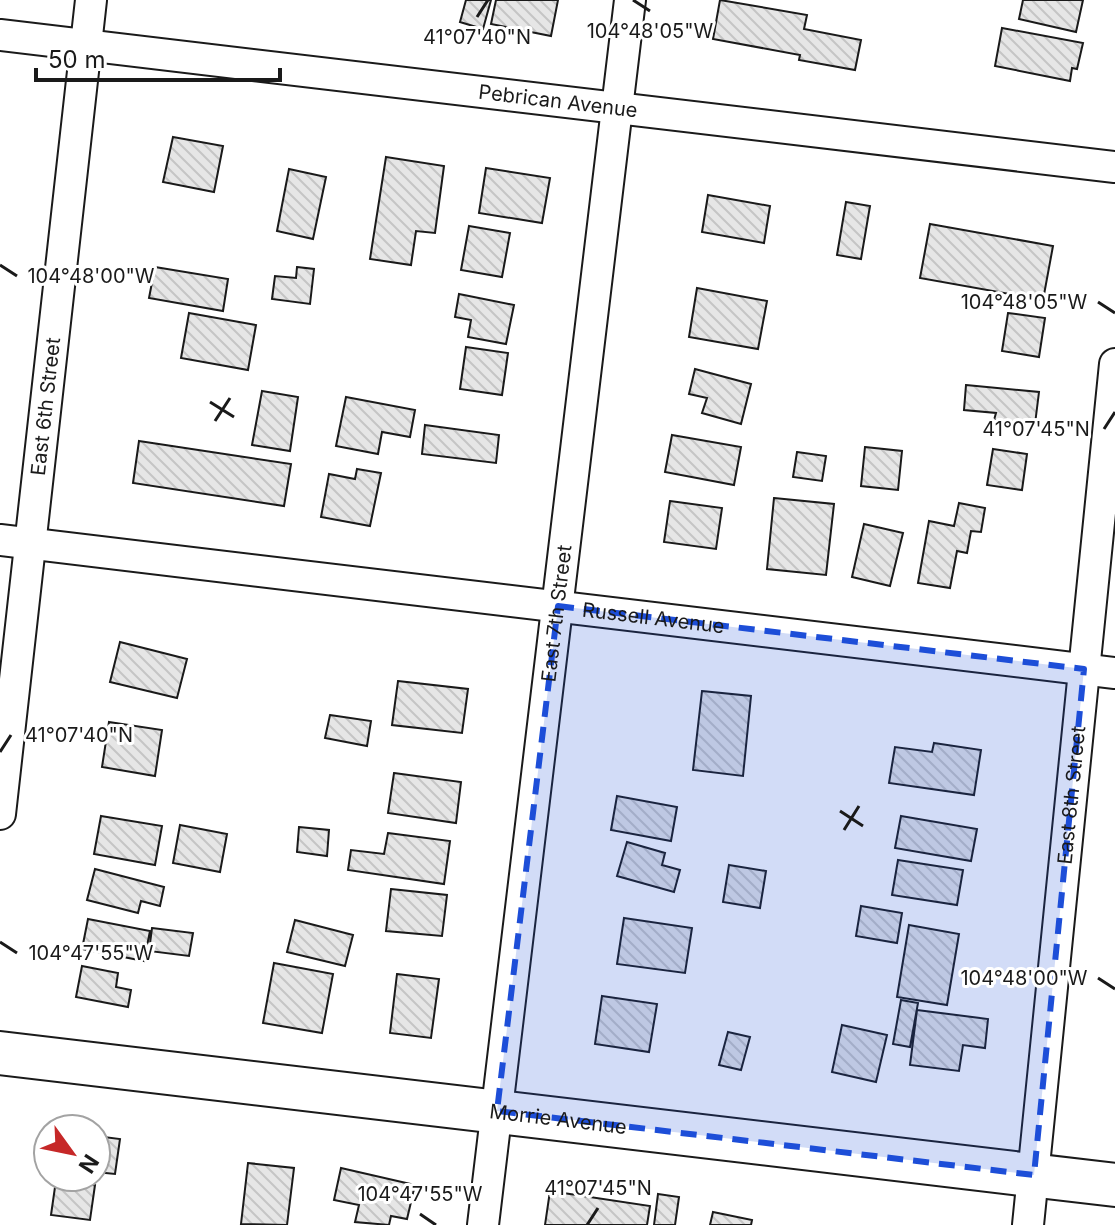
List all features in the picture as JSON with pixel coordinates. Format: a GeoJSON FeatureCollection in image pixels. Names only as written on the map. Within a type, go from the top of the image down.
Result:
{"type":"FeatureCollection","features":[{"type":"Feature","properties":{"kind":"street","name":"East 6th Street"},"geometry":{"type":"LineString","coordinates":[[0,814],[14,542],[91,0]]}},
{"type":"Feature","properties":{"kind":"street","name":"East 7th Street"},"geometry":{"type":"LineString","coordinates":[[483,1225],[630,0]]}},
{"type":"Feature","properties":{"kind":"street","name":"Pebrican Avenue"},"geometry":{"type":"LineString","coordinates":[[0,35],[1115,167]]}},
{"type":"Feature","properties":{"kind":"street","name":"East 8th Street"},"geometry":{"type":"LineString","coordinates":[[1028,1225],[1115,364]]}},
{"type":"Feature","properties":{"kind":"street","name":"Russell Avenue"},"geometry":{"type":"LineString","coordinates":[[14,542],[1115,673]]}},
{"type":"Feature","properties":{"kind":"street","name":"Morrie Avenue"},"geometry":{"type":"LineString","coordinates":[[0,1053],[1115,1185]]}},
{"type":"Feature","properties":{"kind":"highlighted area"},"geometry":{"type":"Polygon","coordinates":[[[558,606],[1084,669],[1034,1175],[497,1111],[558,606]]]}},
{"type":"Feature","properties":{"kind":"building"},"geometry":{"type":"Polygon","coordinates":[[[466,0],[491,0],[483,29],[460,22],[466,0]]]}},
{"type":"Feature","properties":{"kind":"building"},"geometry":{"type":"Polygon","coordinates":[[[496,0],[558,0],[551,36],[491,24],[496,0]]]}},
{"type":"Feature","properties":{"kind":"building"},"geometry":{"type":"Polygon","coordinates":[[[720,0],[807,15],[804,29],[861,40],[855,70],[799,60],[800,55],[713,39],[720,0]]]}},
{"type":"Feature","properties":{"kind":"building"},"geometry":{"type":"Polygon","coordinates":[[[1023,0],[1083,0],[1076,32],[1019,19],[1023,0]]]}},
{"type":"Feature","properties":{"kind":"building"},"geometry":{"type":"Polygon","coordinates":[[[1002,28],[1083,43],[1077,69],[1072,68],[1070,81],[995,66],[1002,28]]]}},
{"type":"Feature","properties":{"kind":"building"},"geometry":{"type":"Polygon","coordinates":[[[173,137],[223,146],[214,192],[163,182],[173,137]]]}},
{"type":"Feature","properties":{"kind":"building"},"geometry":{"type":"Polygon","coordinates":[[[386,157],[444,166],[435,233],[416,231],[411,265],[370,259],[386,157]]]}},
{"type":"Feature","properties":{"kind":"building"},"geometry":{"type":"Polygon","coordinates":[[[486,168],[550,178],[542,223],[479,213],[486,168]]]}},
{"type":"Feature","properties":{"kind":"building"},"geometry":{"type":"Polygon","coordinates":[[[289,169],[326,177],[313,239],[277,231],[289,169]]]}},
{"type":"Feature","properties":{"kind":"building"},"geometry":{"type":"Polygon","coordinates":[[[708,195],[770,206],[764,243],[702,232],[708,195]]]}},
{"type":"Feature","properties":{"kind":"building"},"geometry":{"type":"Polygon","coordinates":[[[846,202],[870,206],[861,259],[837,255],[846,202]]]}},
{"type":"Feature","properties":{"kind":"building"},"geometry":{"type":"Polygon","coordinates":[[[930,224],[1053,246],[1043,300],[920,278],[930,224]]]}},
{"type":"Feature","properties":{"kind":"building"},"geometry":{"type":"Polygon","coordinates":[[[469,226],[510,233],[502,277],[461,270],[469,226]]]}},
{"type":"Feature","properties":{"kind":"building"},"geometry":{"type":"Polygon","coordinates":[[[155,267],[228,279],[223,311],[149,298],[155,267]]]}},
{"type":"Feature","properties":{"kind":"building"},"geometry":{"type":"Polygon","coordinates":[[[297,267],[314,269],[310,304],[272,299],[275,276],[296,278],[297,267]]]}},
{"type":"Feature","properties":{"kind":"building"},"geometry":{"type":"Polygon","coordinates":[[[697,288],[767,301],[758,349],[689,337],[697,288]]]}},
{"type":"Feature","properties":{"kind":"building"},"geometry":{"type":"Polygon","coordinates":[[[459,294],[514,305],[506,344],[468,337],[471,320],[455,317],[459,294]]]}},
{"type":"Feature","properties":{"kind":"building"},"geometry":{"type":"Polygon","coordinates":[[[189,313],[256,325],[248,370],[181,358],[189,313]]]}},
{"type":"Feature","properties":{"kind":"building"},"geometry":{"type":"Polygon","coordinates":[[[1008,313],[1045,318],[1039,357],[1002,351],[1008,313]]]}},
{"type":"Feature","properties":{"kind":"building"},"geometry":{"type":"Polygon","coordinates":[[[466,347],[508,353],[502,395],[460,389],[466,347]]]}},
{"type":"Feature","properties":{"kind":"building"},"geometry":{"type":"Polygon","coordinates":[[[695,369],[751,384],[741,424],[702,413],[707,398],[689,394],[695,369]]]}},
{"type":"Feature","properties":{"kind":"building"},"geometry":{"type":"Polygon","coordinates":[[[966,385],[1039,392],[1035,424],[994,420],[996,413],[964,410],[966,385]]]}},
{"type":"Feature","properties":{"kind":"building"},"geometry":{"type":"Polygon","coordinates":[[[262,391],[298,397],[290,451],[252,445],[262,391]]]}},
{"type":"Feature","properties":{"kind":"building"},"geometry":{"type":"Polygon","coordinates":[[[346,397],[415,410],[410,437],[382,432],[378,454],[336,446],[346,397]]]}},
{"type":"Feature","properties":{"kind":"building"},"geometry":{"type":"Polygon","coordinates":[[[425,425],[499,435],[496,463],[422,454],[425,425]]]}},
{"type":"Feature","properties":{"kind":"building"},"geometry":{"type":"Polygon","coordinates":[[[672,435],[741,447],[734,485],[665,472],[672,435]]]}},
{"type":"Feature","properties":{"kind":"building"},"geometry":{"type":"Polygon","coordinates":[[[139,441],[291,464],[284,506],[133,483],[139,441]]]}},
{"type":"Feature","properties":{"kind":"building"},"geometry":{"type":"Polygon","coordinates":[[[865,447],[902,451],[898,490],[861,486],[865,447]]]}},
{"type":"Feature","properties":{"kind":"building"},"geometry":{"type":"Polygon","coordinates":[[[993,449],[1027,454],[1022,490],[987,485],[993,449]]]}},
{"type":"Feature","properties":{"kind":"building"},"geometry":{"type":"Polygon","coordinates":[[[797,452],[826,456],[822,481],[793,477],[797,452]]]}},
{"type":"Feature","properties":{"kind":"building"},"geometry":{"type":"Polygon","coordinates":[[[357,469],[381,473],[370,526],[321,517],[329,474],[355,479],[357,469]]]}},
{"type":"Feature","properties":{"kind":"building"},"geometry":{"type":"Polygon","coordinates":[[[774,498],[834,504],[826,575],[767,569],[774,498]]]}},
{"type":"Feature","properties":{"kind":"building"},"geometry":{"type":"Polygon","coordinates":[[[670,501],[722,508],[716,549],[664,542],[670,501]]]}},
{"type":"Feature","properties":{"kind":"building"},"geometry":{"type":"Polygon","coordinates":[[[959,503],[985,508],[981,532],[971,531],[967,553],[957,551],[950,588],[918,583],[929,521],[954,526],[959,503]]]}},
{"type":"Feature","properties":{"kind":"building"},"geometry":{"type":"Polygon","coordinates":[[[864,524],[903,533],[890,586],[852,577],[864,524]]]}},
{"type":"Feature","properties":{"kind":"building"},"geometry":{"type":"Polygon","coordinates":[[[120,642],[187,659],[177,698],[110,682],[120,642]]]}},
{"type":"Feature","properties":{"kind":"building"},"geometry":{"type":"Polygon","coordinates":[[[398,681],[468,689],[462,733],[392,725],[398,681]]]}},
{"type":"Feature","properties":{"kind":"building"},"geometry":{"type":"Polygon","coordinates":[[[702,691],[751,696],[743,776],[693,770],[702,691]]]}},
{"type":"Feature","properties":{"kind":"building"},"geometry":{"type":"Polygon","coordinates":[[[330,715],[371,721],[367,746],[325,738],[330,715]]]}},
{"type":"Feature","properties":{"kind":"building"},"geometry":{"type":"Polygon","coordinates":[[[109,722],[162,730],[155,776],[102,767],[109,722]]]}},
{"type":"Feature","properties":{"kind":"building"},"geometry":{"type":"Polygon","coordinates":[[[934,743],[981,750],[974,795],[889,783],[895,747],[932,752],[934,743]]]}},
{"type":"Feature","properties":{"kind":"building"},"geometry":{"type":"Polygon","coordinates":[[[394,773],[461,782],[456,823],[388,813],[394,773]]]}},
{"type":"Feature","properties":{"kind":"building"},"geometry":{"type":"Polygon","coordinates":[[[617,796],[677,807],[671,841],[611,830],[617,796]]]}},
{"type":"Feature","properties":{"kind":"building"},"geometry":{"type":"Polygon","coordinates":[[[101,816],[162,826],[155,865],[94,854],[101,816]]]}},
{"type":"Feature","properties":{"kind":"building"},"geometry":{"type":"Polygon","coordinates":[[[901,816],[977,829],[971,861],[895,848],[901,816]]]}},
{"type":"Feature","properties":{"kind":"building"},"geometry":{"type":"Polygon","coordinates":[[[180,825],[227,834],[220,872],[173,863],[180,825]]]}},
{"type":"Feature","properties":{"kind":"building"},"geometry":{"type":"Polygon","coordinates":[[[299,827],[329,830],[327,856],[297,852],[299,827]]]}},
{"type":"Feature","properties":{"kind":"building"},"geometry":{"type":"Polygon","coordinates":[[[388,833],[450,841],[444,884],[348,870],[351,850],[384,854],[388,833]]]}},
{"type":"Feature","properties":{"kind":"building"},"geometry":{"type":"Polygon","coordinates":[[[627,842],[665,853],[662,865],[680,870],[674,892],[617,876],[627,842]]]}},
{"type":"Feature","properties":{"kind":"building"},"geometry":{"type":"Polygon","coordinates":[[[898,860],[963,870],[957,905],[892,895],[898,860]]]}},
{"type":"Feature","properties":{"kind":"building"},"geometry":{"type":"Polygon","coordinates":[[[729,865],[766,871],[760,908],[723,902],[729,865]]]}},
{"type":"Feature","properties":{"kind":"building"},"geometry":{"type":"Polygon","coordinates":[[[95,869],[164,887],[160,906],[141,901],[138,913],[87,900],[95,869]]]}},
{"type":"Feature","properties":{"kind":"building"},"geometry":{"type":"Polygon","coordinates":[[[391,889],[447,895],[442,936],[386,931],[391,889]]]}},
{"type":"Feature","properties":{"kind":"building"},"geometry":{"type":"Polygon","coordinates":[[[861,906],[902,913],[897,943],[856,936],[861,906]]]}},
{"type":"Feature","properties":{"kind":"building"},"geometry":{"type":"Polygon","coordinates":[[[624,918],[692,928],[685,973],[617,964],[624,918]]]}},
{"type":"Feature","properties":{"kind":"building"},"geometry":{"type":"Polygon","coordinates":[[[88,919],[150,931],[144,961],[82,949],[88,919]]]}},
{"type":"Feature","properties":{"kind":"building"},"geometry":{"type":"Polygon","coordinates":[[[295,920],[353,935],[345,966],[287,952],[295,920]]]}},
{"type":"Feature","properties":{"kind":"building"},"geometry":{"type":"Polygon","coordinates":[[[909,925],[959,934],[947,1005],[897,997],[909,925]]]}},
{"type":"Feature","properties":{"kind":"building"},"geometry":{"type":"Polygon","coordinates":[[[152,928],[193,933],[189,956],[149,951],[152,928]]]}},
{"type":"Feature","properties":{"kind":"building"},"geometry":{"type":"Polygon","coordinates":[[[274,963],[333,974],[322,1033],[263,1023],[274,963]]]}},
{"type":"Feature","properties":{"kind":"building"},"geometry":{"type":"Polygon","coordinates":[[[82,966],[118,973],[116,987],[131,990],[128,1007],[76,997],[82,966]]]}},
{"type":"Feature","properties":{"kind":"building"},"geometry":{"type":"Polygon","coordinates":[[[397,974],[439,979],[431,1038],[390,1033],[397,974]]]}},
{"type":"Feature","properties":{"kind":"building"},"geometry":{"type":"Polygon","coordinates":[[[602,996],[657,1004],[649,1052],[595,1044],[602,996]]]}},
{"type":"Feature","properties":{"kind":"building"},"geometry":{"type":"Polygon","coordinates":[[[901,1000],[918,1003],[910,1047],[893,1044],[901,1000]]]}},
{"type":"Feature","properties":{"kind":"building"},"geometry":{"type":"Polygon","coordinates":[[[917,1010],[988,1019],[985,1048],[963,1045],[959,1071],[910,1065],[917,1010]]]}},
{"type":"Feature","properties":{"kind":"building"},"geometry":{"type":"Polygon","coordinates":[[[842,1025],[887,1035],[876,1082],[832,1072],[842,1025]]]}},
{"type":"Feature","properties":{"kind":"building"},"geometry":{"type":"Polygon","coordinates":[[[728,1032],[750,1037],[741,1070],[719,1065],[728,1032]]]}},
{"type":"Feature","properties":{"kind":"building"},"geometry":{"type":"Polygon","coordinates":[[[112,1138],[120,1139],[115,1174],[112,1174],[112,1138]]]}},
{"type":"Feature","properties":{"kind":"building"},"geometry":{"type":"Polygon","coordinates":[[[248,1163],[294,1168],[287,1225],[241,1224],[248,1163]]]}},
{"type":"Feature","properties":{"kind":"building"},"geometry":{"type":"Polygon","coordinates":[[[341,1168],[415,1185],[407,1219],[391,1216],[389,1225],[355,1222],[359,1205],[334,1200],[341,1168]]]}},
{"type":"Feature","properties":{"kind":"building"},"geometry":{"type":"Polygon","coordinates":[[[550,1191],[650,1206],[647,1225],[545,1225],[550,1191]]]}},
{"type":"Feature","properties":{"kind":"building"},"geometry":{"type":"Polygon","coordinates":[[[54,1193],[94,1193],[90,1220],[51,1215],[54,1193]]]}},
{"type":"Feature","properties":{"kind":"building"},"geometry":{"type":"Polygon","coordinates":[[[658,1194],[679,1197],[675,1225],[654,1225],[658,1194]]]}},
{"type":"Feature","properties":{"kind":"building"},"geometry":{"type":"Polygon","coordinates":[[[713,1212],[752,1220],[751,1225],[710,1225],[713,1212]]]}}]}
